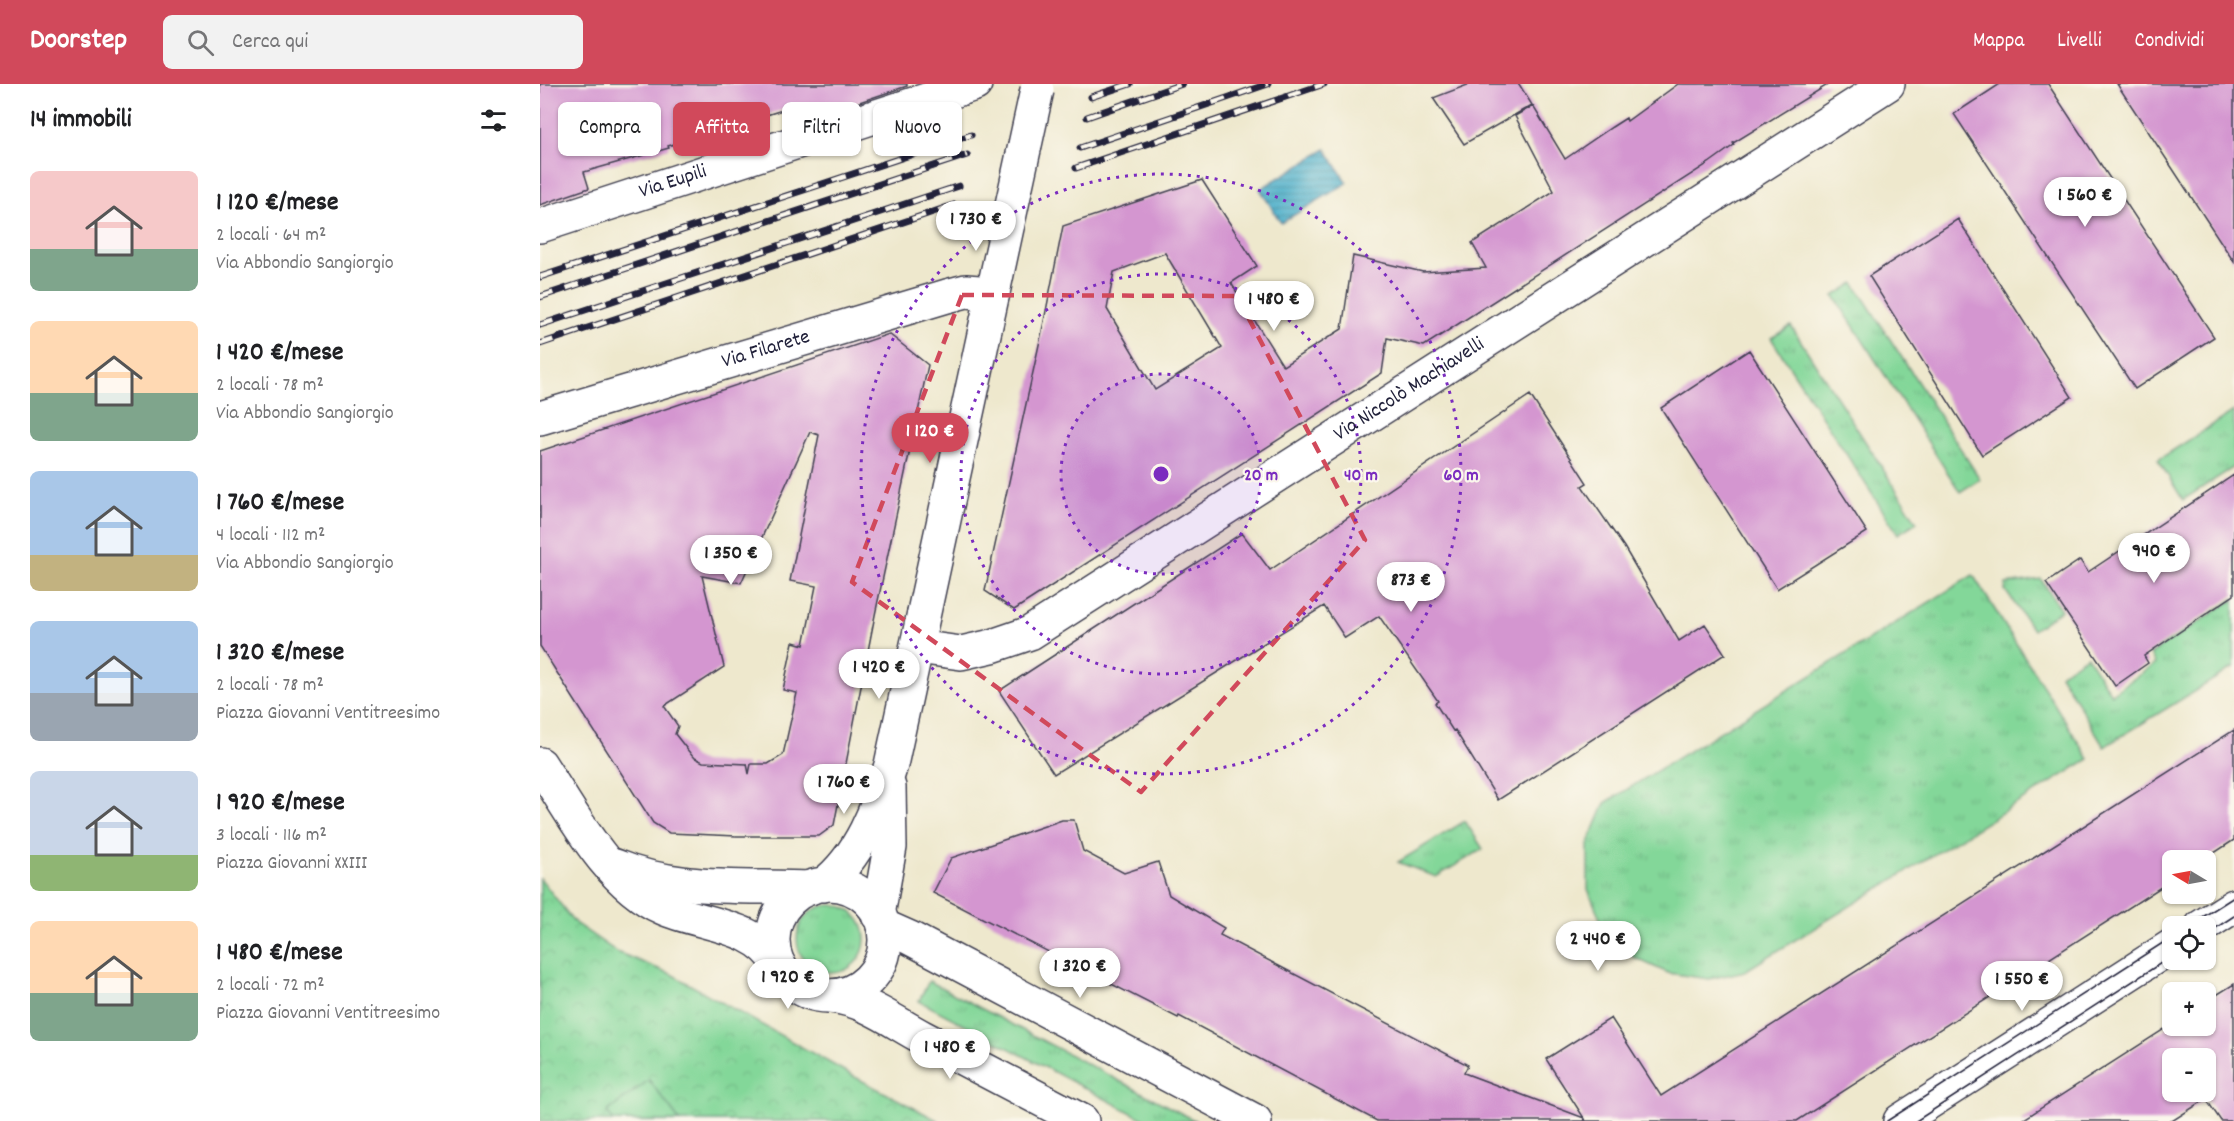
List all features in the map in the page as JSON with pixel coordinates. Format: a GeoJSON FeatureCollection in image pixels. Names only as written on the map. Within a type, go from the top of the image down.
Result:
{"type":"FeatureCollection","features":[{"type":"Feature","properties":{"kind":"street","name":"Via Eupili"},"geometry":{"type":"LineString","coordinates":[[540,226],[975,84]]}},
{"type":"Feature","properties":{"kind":"street","name":"Via Niccolò Machiavelli"},"geometry":{"type":"LineString","coordinates":[[917,647],[961,653],[992,646],[1030,633],[1888,84]]}},
{"type":"Feature","properties":{"kind":"street"},"geometry":{"type":"LineString","coordinates":[[779,965],[773,938],[777,920],[787,904],[801,892],[816,886],[840,870],[852,855],[878,802],[891,765],[1037,87]]}},
{"type":"Feature","properties":{"kind":"street","name":"Via Filarete"},"geometry":{"type":"LineString","coordinates":[[540,418],[947,296],[966,291],[993,293]]}},
{"type":"Feature","properties":{"kind":"street"},"geometry":{"type":"LineString","coordinates":[[540,764],[590,840],[622,879],[641,896],[666,909],[750,937],[771,952],[796,986],[813,994],[850,999],[869,1006],[900,1025],[1082,1121]]}},
{"type":"Feature","properties":{"kind":"street"},"geometry":{"type":"LineString","coordinates":[[831,996],[857,989],[871,977],[884,953],[885,944],[881,920],[890,848],[891,765]]}},
{"type":"Feature","properties":{"kind":"street"},"geometry":{"type":"LineString","coordinates":[[606,859],[614,866],[638,874],[686,883],[717,886],[837,885],[855,891],[870,902],[881,920],[910,938],[1255,1121]]}},
{"type":"Feature","properties":{"kind":"street"},"geometry":{"type":"LineString","coordinates":[[2216,917],[2234,906]]}},
{"type":"Feature","properties":{"kind":"street"},"geometry":{"type":"LineString","coordinates":[[1900,1121],[2162,952]]}},
{"type":"Feature","properties":{"kind":"highlighted area"},"geometry":{"type":"Polygon","coordinates":[[[962,295],[1237,296],[1365,540],[1141,792],[852,582],[962,295]]]}},
{"type":"Feature","properties":{"kind":"green space"},"geometry":{"type":"Polygon","coordinates":[[[1854,283],[1980,479],[1960,492],[1834,296],[1854,283]]]}},
{"type":"Feature","properties":{"kind":"green space"},"geometry":{"type":"Polygon","coordinates":[[[1791,326],[1917,522],[1898,534],[1771,338],[1791,326]]]}},
{"type":"Feature","properties":{"kind":"green space"},"geometry":{"type":"Polygon","coordinates":[[[2234,411],[2234,467],[2183,500],[2158,460],[2234,411]]]}},
{"type":"Feature","properties":{"kind":"green space"},"geometry":{"type":"Polygon","coordinates":[[[1973,575],[2089,759],[1745,971],[1709,979],[1668,973],[1635,958],[1605,931],[1588,889],[1588,844],[1605,803],[1973,575]]]}},
{"type":"Feature","properties":{"kind":"green space"},"geometry":{"type":"Polygon","coordinates":[[[2041,579],[2061,610],[2033,630],[2005,590],[2006,584],[2041,579]]]}},
{"type":"Feature","properties":{"kind":"green space"},"geometry":{"type":"Polygon","coordinates":[[[2234,599],[2234,667],[2104,747],[2060,674],[2087,656],[2111,694],[2155,664],[2150,654],[2234,599]]]}},
{"type":"Feature","properties":{"kind":"green space"},"geometry":{"type":"Polygon","coordinates":[[[1465,821],[1483,849],[1436,877],[1398,862],[1465,821]]]}},
{"type":"Feature","properties":{"kind":"green space"},"geometry":{"type":"Polygon","coordinates":[[[540,878],[575,923],[617,952],[671,974],[855,1077],[939,1121],[540,1121],[540,878]]]}},
{"type":"Feature","properties":{"kind":"green space"},"geometry":{"type":"Polygon","coordinates":[[[831,905],[844,908],[855,915],[862,926],[865,939],[862,952],[855,963],[844,970],[831,973],[818,970],[807,963],[800,952],[797,939],[800,926],[807,915],[818,908],[831,905]]]}},
{"type":"Feature","properties":{"kind":"green space"},"geometry":{"type":"Polygon","coordinates":[[[929,981],[1196,1121],[1147,1121],[919,1001],[929,981]]]}},
{"type":"Feature","properties":{"kind":"green space"},"geometry":{"type":"Polygon","coordinates":[[[649,1080],[680,1121],[614,1121],[607,1112],[649,1080]]]}},
{"type":"Feature","properties":{"kind":"water"},"geometry":{"type":"Polygon","coordinates":[[[1326,149],[1347,183],[1281,223],[1260,189],[1326,149]]]}},
{"type":"Feature","properties":{"kind":"building"},"geometry":{"type":"Polygon","coordinates":[[[540,84],[907,84],[907,86],[859,102],[782,102],[782,110],[770,114],[770,102],[673,102],[673,144],[661,150],[661,102],[558,102],[558,156],[641,156],[584,172],[589,188],[540,205],[540,84]]]}},
{"type":"Feature","properties":{"kind":"building"},"geometry":{"type":"Polygon","coordinates":[[[1470,84],[1519,84],[1532,105],[1464,144],[1433,98],[1470,84]]]}},
{"type":"Feature","properties":{"kind":"building"},"geometry":{"type":"Polygon","coordinates":[[[1678,84],[1829,84],[1733,143],[1734,145],[1709,163],[1424,346],[1387,338],[1382,373],[1014,610],[985,591],[1063,226],[1202,180],[1257,266],[1231,283],[1283,366],[1342,329],[1353,256],[1423,272],[1486,268],[1472,243],[1554,191],[1515,116],[1533,106],[1565,159],[1626,118],[1627,121],[1678,84]],[[1165,253],[1114,272],[1107,309],[1155,390],[1222,348],[1165,253]]]}},
{"type":"Feature","properties":{"kind":"building"},"geometry":{"type":"Polygon","coordinates":[[[2000,84],[2048,84],[2214,337],[2135,389],[1954,114],[2000,84]]]}},
{"type":"Feature","properties":{"kind":"building"},"geometry":{"type":"Polygon","coordinates":[[[2117,84],[2234,84],[2234,262],[2117,84]]]}},
{"type":"Feature","properties":{"kind":"building"},"geometry":{"type":"Polygon","coordinates":[[[1958,219],[2072,397],[1982,455],[1869,276],[1958,219]]]}},
{"type":"Feature","properties":{"kind":"building"},"geometry":{"type":"Polygon","coordinates":[[[889,334],[928,365],[875,615],[834,825],[819,836],[737,836],[669,833],[653,823],[540,646],[540,451],[889,334]],[[810,432],[741,583],[702,576],[724,667],[664,706],[678,726],[675,734],[693,757],[703,762],[747,764],[749,774],[751,764],[768,764],[783,755],[797,693],[783,690],[793,642],[804,645],[816,586],[790,581],[819,435],[810,432]]]}},
{"type":"Feature","properties":{"kind":"building"},"geometry":{"type":"Polygon","coordinates":[[[1749,350],[1867,532],[1777,589],[1661,408],[1749,350]]]}},
{"type":"Feature","properties":{"kind":"building"},"geometry":{"type":"Polygon","coordinates":[[[1530,395],[1587,483],[1582,486],[1624,547],[1679,641],[1705,624],[1725,654],[1498,800],[1455,730],[1453,731],[1435,703],[1438,701],[1379,616],[1345,638],[1324,606],[1054,774],[999,691],[1242,533],[1270,570],[1530,395]]]}},
{"type":"Feature","properties":{"kind":"building"},"geometry":{"type":"Polygon","coordinates":[[[2234,475],[2234,595],[2144,656],[2148,663],[2115,686],[2046,583],[2080,560],[2088,572],[2234,475]]]}},
{"type":"Feature","properties":{"kind":"building"},"geometry":{"type":"Polygon","coordinates":[[[2234,730],[2234,840],[2216,852],[2216,850],[2162,850],[2162,886],[1797,1121],[1586,1121],[1585,1119],[1584,1121],[1377,1121],[1179,1016],[1178,1018],[933,893],[951,858],[1062,820],[1074,820],[1083,851],[1124,873],[1158,862],[1169,895],[1224,928],[1220,935],[1468,1065],[1464,1073],[1584,1118],[1546,1059],[1611,1018],[1661,1096],[2234,730]]]}},
{"type":"Feature","properties":{"kind":"building"},"geometry":{"type":"Polygon","coordinates":[[[2234,984],[2234,1121],[2221,1121],[2208,1102],[2216,1102],[2216,1048],[2162,1048],[2162,1102],[2201,1102],[2172,1121],[2021,1121],[2162,1030],[2162,1036],[2216,1036],[2216,995],[2234,984]]]}},
{"type":"Feature","properties":{"kind":"tram line"},"geometry":{"type":"LineString","coordinates":[[2204,916],[2234,897]]}},
{"type":"Feature","properties":{"kind":"tram line"},"geometry":{"type":"LineString","coordinates":[[2216,928],[2234,916]]}},
{"type":"Feature","properties":{"kind":"tram line"},"geometry":{"type":"LineString","coordinates":[[1887,1121],[2162,943]]}},
{"type":"Feature","properties":{"kind":"tram line"},"geometry":{"type":"LineString","coordinates":[[1916,1121],[2162,962]]}},
{"type":"Feature","properties":{"kind":"railway"},"geometry":{"type":"LineString","coordinates":[[1091,97],[1130,84]]}},
{"type":"Feature","properties":{"kind":"railway"},"geometry":{"type":"LineString","coordinates":[[1087,117],[1182,84]]}},
{"type":"Feature","properties":{"kind":"railway"},"geometry":{"type":"LineString","coordinates":[[1080,148],[1268,84]]}},
{"type":"Feature","properties":{"kind":"railway"},"geometry":{"type":"LineString","coordinates":[[1076,168],[1324,84]]}},
{"type":"Feature","properties":{"kind":"railway"},"geometry":{"type":"LineString","coordinates":[[540,277],[971,135]]}},
{"type":"Feature","properties":{"kind":"railway"},"geometry":{"type":"LineString","coordinates":[[540,297],[967,155]]}},
{"type":"Feature","properties":{"kind":"railway"},"geometry":{"type":"LineString","coordinates":[[540,325],[959,186]]}},
{"type":"Feature","properties":{"kind":"railway"},"geometry":{"type":"LineString","coordinates":[[540,344],[954,205]]}}]}
